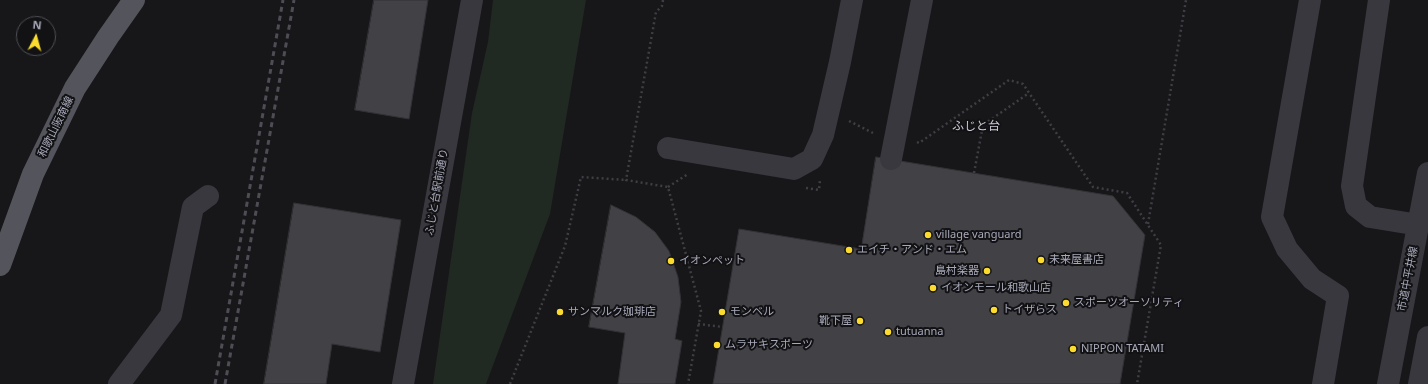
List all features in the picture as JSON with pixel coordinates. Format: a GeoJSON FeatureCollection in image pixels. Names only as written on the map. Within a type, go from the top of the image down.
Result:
{"type":"FeatureCollection","features":[{"type":"Feature","properties":{"kind":"main road","name":"和歌山阪南線"},"geometry":{"type":"LineString","coordinates":[[0,265],[33,174],[75,88],[134,0]]}},
{"type":"Feature","properties":{"kind":"street","name":"ふじと台駅前通り"},"geometry":{"type":"LineString","coordinates":[[403,384],[472,0]]}},
{"type":"Feature","properties":{"kind":"street"},"geometry":{"type":"LineString","coordinates":[[668,148],[794,169],[812,158],[823,135],[840,62],[852,0]]}},
{"type":"Feature","properties":{"kind":"street"},"geometry":{"type":"LineString","coordinates":[[892,159],[922,0]]}},
{"type":"Feature","properties":{"kind":"street"},"geometry":{"type":"LineString","coordinates":[[1310,0],[1272,218],[1287,249],[1312,279],[1338,296],[1323,384]]}},
{"type":"Feature","properties":{"kind":"street"},"geometry":{"type":"LineString","coordinates":[[1379,0],[1352,186],[1356,206],[1370,217],[1419,225]]}},
{"type":"Feature","properties":{"kind":"street","name":"市道中平井線"},"geometry":{"type":"LineString","coordinates":[[1388,384],[1428,173]]}},
{"type":"Feature","properties":{"kind":"street"},"geometry":{"type":"LineString","coordinates":[[119,384],[171,315],[193,207],[208,196]]}},
{"type":"Feature","properties":{"kind":"street"},"geometry":{"type":"LineString","coordinates":[[1419,384],[1428,337]]}},
{"type":"Feature","properties":{"kind":"path"},"geometry":{"type":"LineString","coordinates":[[626,180],[656,12],[662,6],[663,0]]}},
{"type":"Feature","properties":{"kind":"path"},"geometry":{"type":"LineString","coordinates":[[1148,225],[1186,0]]}},
{"type":"Feature","properties":{"kind":"path"},"geometry":{"type":"LineString","coordinates":[[911,142],[919,143],[1010,80],[1023,84],[1093,187],[1126,193],[1161,245],[1137,384]]}},
{"type":"Feature","properties":{"kind":"path"},"geometry":{"type":"LineString","coordinates":[[974,173],[983,125],[1029,93]]}},
{"type":"Feature","properties":{"kind":"path"},"geometry":{"type":"LineString","coordinates":[[847,120],[875,134]]}},
{"type":"Feature","properties":{"kind":"path"},"geometry":{"type":"LineString","coordinates":[[510,384],[565,246],[581,177],[626,180],[668,187],[701,311],[688,384]]}},
{"type":"Feature","properties":{"kind":"path"},"geometry":{"type":"LineString","coordinates":[[698,324],[723,327]]}},
{"type":"Feature","properties":{"kind":"shaded area"},"geometry":{"type":"Polygon","coordinates":[[[493,0],[586,0],[550,214],[486,384],[433,384],[472,113],[488,42],[493,0]]]}},
{"type":"Feature","properties":{"kind":"building"},"geometry":{"type":"Polygon","coordinates":[[[374,0],[428,0],[409,119],[355,110],[374,0]]]}},
{"type":"Feature","properties":{"kind":"building","name":"イオンモール和歌山店"},"geometry":{"type":"Polygon","coordinates":[[[876,157],[1113,196],[1145,235],[1120,384],[713,384],[739,229],[861,249],[876,157]]]}},
{"type":"Feature","properties":{"kind":"building"},"geometry":{"type":"Polygon","coordinates":[[[294,203],[401,220],[380,352],[332,344],[326,384],[264,384],[294,203]]]}},
{"type":"Feature","properties":{"kind":"building"},"geometry":{"type":"Polygon","coordinates":[[[611,205],[636,217],[655,232],[669,251],[678,277],[681,302],[675,339],[682,341],[675,384],[618,384],[625,333],[589,327],[611,205]]]}},
{"type":"Feature","properties":{"kind":"railway"},"geometry":{"type":"LineString","coordinates":[[215,384],[283,0]]}},
{"type":"Feature","properties":{"kind":"railway"},"geometry":{"type":"LineString","coordinates":[[225,384],[294,0]]}},
{"type":"Feature","properties":{"kind":"place","name":"village vanguard"},"geometry":{"type":"Point","coordinates":[928,235]}},
{"type":"Feature","properties":{"kind":"place","name":"エイチ・アンド・エム"},"geometry":{"type":"Point","coordinates":[849,250]}},
{"type":"Feature","properties":{"kind":"place","name":"未来屋書店"},"geometry":{"type":"Point","coordinates":[1041,260]}},
{"type":"Feature","properties":{"kind":"place","name":"イオンペット"},"geometry":{"type":"Point","coordinates":[671,261]}},
{"type":"Feature","properties":{"kind":"place","name":"島村楽器"},"geometry":{"type":"Point","coordinates":[987,271]}},
{"type":"Feature","properties":{"kind":"place","name":"イオンモール和歌山店"},"geometry":{"type":"Point","coordinates":[933,288]}},
{"type":"Feature","properties":{"kind":"place","name":"スポーツオーソリティ"},"geometry":{"type":"Point","coordinates":[1066,303]}},
{"type":"Feature","properties":{"kind":"place","name":"トイザらス"},"geometry":{"type":"Point","coordinates":[994,310]}},
{"type":"Feature","properties":{"kind":"place","name":"サンマルク珈琲店"},"geometry":{"type":"Point","coordinates":[560,312]}},
{"type":"Feature","properties":{"kind":"place","name":"モンベル"},"geometry":{"type":"Point","coordinates":[722,312]}},
{"type":"Feature","properties":{"kind":"place","name":"靴下屋"},"geometry":{"type":"Point","coordinates":[860,321]}},
{"type":"Feature","properties":{"kind":"place","name":"tutuanna"},"geometry":{"type":"Point","coordinates":[888,332]}},
{"type":"Feature","properties":{"kind":"place","name":"ムラサキスポーツ"},"geometry":{"type":"Point","coordinates":[717,345]}},
{"type":"Feature","properties":{"kind":"place","name":"NIPPON TATAMI"},"geometry":{"type":"Point","coordinates":[1073,349]}},
{"type":"Feature","properties":{"kind":"district","name":"ふじと台"},"geometry":{"type":"Point","coordinates":[976,127]}}]}
